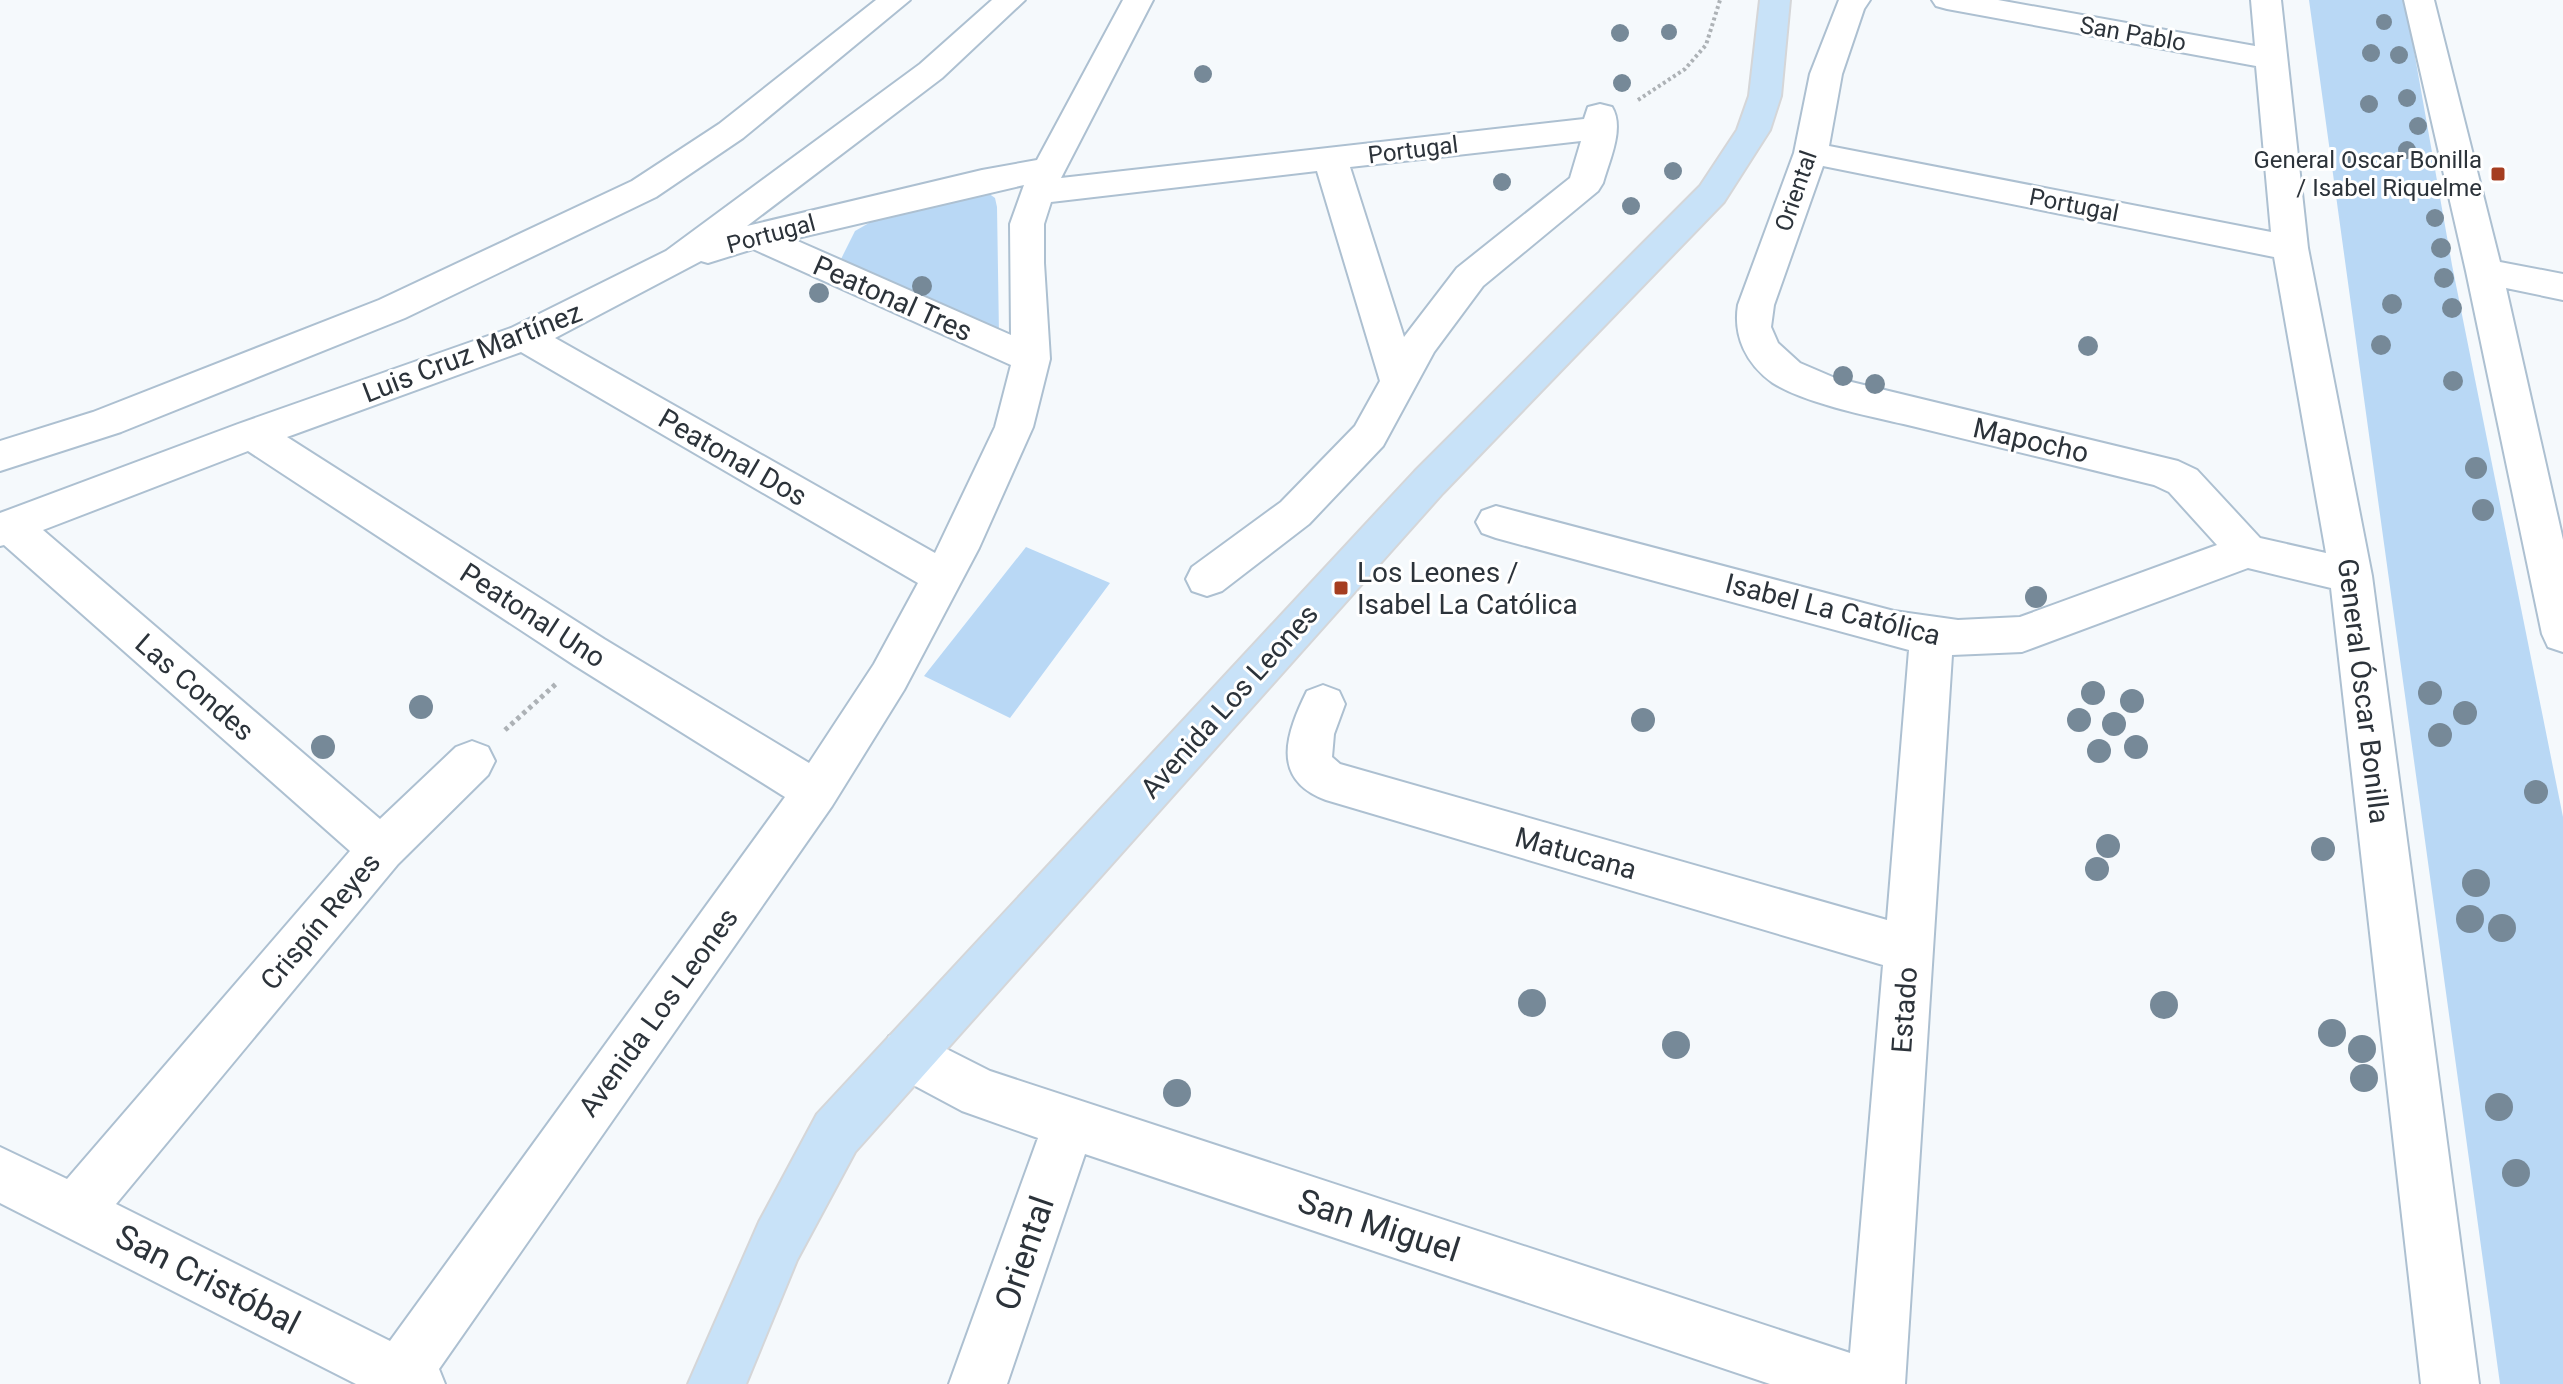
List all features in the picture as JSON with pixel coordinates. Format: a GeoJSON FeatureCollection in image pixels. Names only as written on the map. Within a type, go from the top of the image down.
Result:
{"type":"FeatureCollection","features":[{"type":"Feature","properties":{"kind":"main road","name":"Avenida Los Leones"},"geometry":{"type":"LineString","coordinates":[[717,1384],[778,1241],[836,1133],[1429,482],[1712,194],[1753,130],[1765,96],[1775,0]]}},
{"type":"Feature","properties":{"kind":"street"},"geometry":{"type":"LineString","coordinates":[[0,456],[107,422],[392,309],[644,189],[731,131],[895,0]]}},
{"type":"Feature","properties":{"kind":"street","name":"Luis Cruz Martínez"},"geometry":{"type":"LineString","coordinates":[[5,528],[252,434],[524,337],[679,260],[931,71],[1010,0]]}},
{"type":"Feature","properties":{"kind":"street"},"geometry":{"type":"LineString","coordinates":[[950,562],[1014,427],[1031,359],[1027,224],[1044,180],[1138,0]]}},
{"type":"Feature","properties":{"kind":"street","name":"Oriental"},"geometry":{"type":"LineString","coordinates":[[1787,373],[1763,350],[1753,327],[1756,305],[1811,153],[1826,74],[1849,8],[1855,0]]}},
{"type":"Feature","properties":{"kind":"street","name":"San Pablo"},"geometry":{"type":"LineString","coordinates":[[1947,0],[2272,59]]}},
{"type":"Feature","properties":{"kind":"street","name":"General Óscar Bonilla"},"geometry":{"type":"LineString","coordinates":[[2266,0],[2290,248],[2351,576],[2450,1384]]}},
{"type":"Feature","properties":{"kind":"street"},"geometry":{"type":"LineString","coordinates":[[2419,0],[2484,271],[2563,634]]}},
{"type":"Feature","properties":{"kind":"street"},"geometry":{"type":"LineString","coordinates":[[1207,579],[1295,513],[1369,436],[1419,344],[1470,277],[1586,183],[1600,121]]}},
{"type":"Feature","properties":{"kind":"street","name":"Portugal"},"geometry":{"type":"LineString","coordinates":[[679,260],[755,236],[982,181],[1044,180],[1331,160],[1600,121]]}},
{"type":"Feature","properties":{"kind":"street","name":"Portugal"},"geometry":{"type":"LineString","coordinates":[[1811,153],[2290,248]]}},
{"type":"Feature","properties":{"kind":"street"},"geometry":{"type":"LineString","coordinates":[[1331,160],[1399,381]]}},
{"type":"Feature","properties":{"kind":"street","name":"Peatonal Tres"},"geometry":{"type":"LineString","coordinates":[[755,236],[1031,359]]}},
{"type":"Feature","properties":{"kind":"street"},"geometry":{"type":"LineString","coordinates":[[2484,271],[2563,287]]}},
{"type":"Feature","properties":{"kind":"street","name":"Peatonal Dos"},"geometry":{"type":"LineString","coordinates":[[524,337],[950,562]]}},
{"type":"Feature","properties":{"kind":"street","name":"Mapocho"},"geometry":{"type":"LineString","coordinates":[[1787,373],[1863,400],[2164,472],[2183,481],[2247,551]]}},
{"type":"Feature","properties":{"kind":"street","name":"Peatonal Uno"},"geometry":{"type":"LineString","coordinates":[[252,434],[589,652],[816,792]]}},
{"type":"Feature","properties":{"kind":"street","name":"Isabel La Católica"},"geometry":{"type":"LineString","coordinates":[[1496,522],[1894,629],[1932,637],[1987,641],[2022,634],[2247,551]]}},
{"type":"Feature","properties":{"kind":"street","name":"Las Condes"},"geometry":{"type":"LineString","coordinates":[[5,528],[381,849]]}},
{"type":"Feature","properties":{"kind":"street"},"geometry":{"type":"LineString","coordinates":[[2247,551],[2351,576]]}},
{"type":"Feature","properties":{"kind":"street","name":"Avenida Los Leones"},"geometry":{"type":"LineString","coordinates":[[403,1381],[816,792],[889,677],[950,562]]}},
{"type":"Feature","properties":{"kind":"street","name":"Estado"},"geometry":{"type":"LineString","coordinates":[[1876,1384],[1932,637]]}},
{"type":"Feature","properties":{"kind":"street","name":"Matucana"},"geometry":{"type":"LineString","coordinates":[[1323,704],[1307,751],[1311,765],[1326,780],[1909,950]]}},
{"type":"Feature","properties":{"kind":"street","name":"Crispín Reyes"},"geometry":{"type":"LineString","coordinates":[[74,1212],[381,849],[472,761]]}},
{"type":"Feature","properties":{"kind":"street","name":"San Miguel"},"geometry":{"type":"LineString","coordinates":[[907,1054],[980,1093],[1856,1384]]}},
{"type":"Feature","properties":{"kind":"street","name":"Oriental"},"geometry":{"type":"LineString","coordinates":[[978,1384],[1070,1122]]}},
{"type":"Feature","properties":{"kind":"street","name":"San Cristóbal"},"geometry":{"type":"LineString","coordinates":[[0,1174],[403,1381]]}},
{"type":"Feature","properties":{"kind":"path"},"geometry":{"type":"LineString","coordinates":[[1600,121],[1644,98],[1685,69],[1706,45],[1720,0]]}},
{"type":"Feature","properties":{"kind":"path"},"geometry":{"type":"LineString","coordinates":[[472,761],[589,652]]}},
{"type":"Feature","properties":{"kind":"shaded area"},"geometry":{"type":"Polygon","coordinates":[[[2309,0],[2405,0],[2452,265],[2563,817],[2563,1384],[2500,1384],[2309,0]]]}},
{"type":"Feature","properties":{"kind":"shaded area"},"geometry":{"type":"Polygon","coordinates":[[[984,190],[995,198],[997,207],[999,335],[838,265],[855,231],[883,215],[984,190]]]}},
{"type":"Feature","properties":{"kind":"shaded area"},"geometry":{"type":"Polygon","coordinates":[[[1026,547],[1110,583],[1010,718],[924,676],[1026,547]]]}},
{"type":"Feature","properties":{"kind":"place","name":"General Oscar Bonilla / Isabel Riquelme"},"geometry":{"type":"Point","coordinates":[2498,174]}},
{"type":"Feature","properties":{"kind":"place","name":"Los Leones / Isabel La Católica"},"geometry":{"type":"Point","coordinates":[1341,588]}}]}
